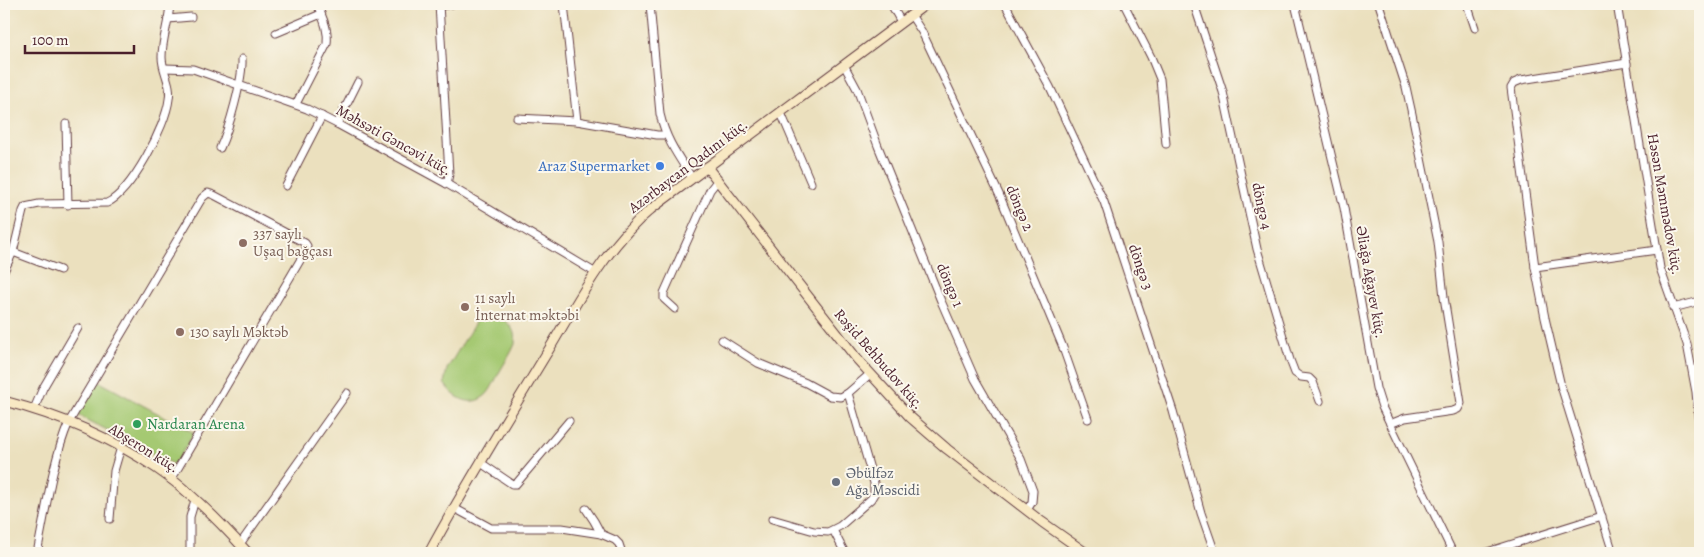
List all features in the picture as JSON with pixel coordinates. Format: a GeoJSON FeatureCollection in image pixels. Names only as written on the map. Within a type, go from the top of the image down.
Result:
{"type":"FeatureCollection","features":[{"type":"Feature","properties":{"kind":"main road","name":"Azərbaycan Qadını küç."},"geometry":{"type":"LineString","coordinates":[[428,553],[596,273],[612,249],[629,229],[651,209],[706,167],[782,113],[926,4]]}},
{"type":"Feature","properties":{"kind":"main road","name":"Rəşid Behbudov küç."},"geometry":{"type":"LineString","coordinates":[[706,167],[870,374],[899,407],[924,430],[1086,553]]}},
{"type":"Feature","properties":{"kind":"main road","name":"Abşeron küç."},"geometry":{"type":"LineString","coordinates":[[4,401],[34,409],[69,422],[121,447],[157,469],[195,500],[248,553]]}},
{"type":"Feature","properties":{"kind":"street"},"geometry":{"type":"LineString","coordinates":[[4,271],[13,252],[25,207],[39,204],[100,204],[112,201],[138,170],[153,144],[168,107],[170,85],[162,56],[170,4]]}},
{"type":"Feature","properties":{"kind":"street"},"geometry":{"type":"LineString","coordinates":[[296,104],[327,44],[328,36],[317,4]]}},
{"type":"Feature","properties":{"kind":"street"},"geometry":{"type":"LineString","coordinates":[[447,184],[449,174],[439,5],[452,4]]}},
{"type":"Feature","properties":{"kind":"street"},"geometry":{"type":"LineString","coordinates":[[564,4],[577,121]]}},
{"type":"Feature","properties":{"kind":"street"},"geometry":{"type":"LineString","coordinates":[[650,4],[660,114],[665,135],[692,178]]}},
{"type":"Feature","properties":{"kind":"street"},"geometry":{"type":"LineString","coordinates":[[891,4],[900,22]]}},
{"type":"Feature","properties":{"kind":"street","name":"döngə 3"},"geometry":{"type":"LineString","coordinates":[[1004,4],[1050,87],[1104,202],[1145,320],[1173,411],[1201,513],[1215,553]]}},
{"type":"Feature","properties":{"kind":"street"},"geometry":{"type":"LineString","coordinates":[[1124,4],[1160,79],[1166,144]]}},
{"type":"Feature","properties":{"kind":"street","name":"döngə 4"},"geometry":{"type":"LineString","coordinates":[[1194,4],[1223,92],[1257,249],[1290,360],[1295,373],[1301,377],[1309,378],[1313,382],[1320,401]]}},
{"type":"Feature","properties":{"kind":"street","name":"Əliağa Ağayev küç."},"geometry":{"type":"LineString","coordinates":[[1295,4],[1344,208],[1376,388],[1382,408],[1453,553]]}},
{"type":"Feature","properties":{"kind":"street"},"geometry":{"type":"LineString","coordinates":[[1379,4],[1406,87],[1412,114],[1438,242],[1444,297],[1461,404],[1453,411],[1405,418],[1390,424]]}},
{"type":"Feature","properties":{"kind":"street"},"geometry":{"type":"LineString","coordinates":[[1467,4],[1475,28]]}},
{"type":"Feature","properties":{"kind":"street","name":"Həsən Məmmədov küç."},"geometry":{"type":"LineString","coordinates":[[1617,4],[1660,268],[1691,359],[1700,436]]}},
{"type":"Feature","properties":{"kind":"street"},"geometry":{"type":"LineString","coordinates":[[276,33],[321,14]]}},
{"type":"Feature","properties":{"kind":"street","name":"döngə 2"},"geometry":{"type":"LineString","coordinates":[[911,15],[922,32],[999,194],[1062,344],[1088,418]]}},
{"type":"Feature","properties":{"kind":"street"},"geometry":{"type":"LineString","coordinates":[[168,19],[191,18]]}},
{"type":"Feature","properties":{"kind":"street"},"geometry":{"type":"LineString","coordinates":[[220,148],[228,130],[242,73],[242,59]]}},
{"type":"Feature","properties":{"kind":"street"},"geometry":{"type":"LineString","coordinates":[[1613,553],[1561,386],[1535,267],[1511,88],[1514,83],[1521,80],[1626,63]]}},
{"type":"Feature","properties":{"kind":"street","name":"döngə 1"},"geometry":{"type":"LineString","coordinates":[[844,65],[858,89],[882,156],[975,379],[1021,459],[1033,491],[1032,502],[1027,510]]}},
{"type":"Feature","properties":{"kind":"street","name":"Məhsəti Gəncəvi küç."},"geometry":{"type":"LineString","coordinates":[[165,68],[193,69],[296,104],[322,116],[447,184],[596,273]]}},
{"type":"Feature","properties":{"kind":"street"},"geometry":{"type":"LineString","coordinates":[[337,124],[358,82]]}},
{"type":"Feature","properties":{"kind":"street"},"geometry":{"type":"LineString","coordinates":[[782,113],[811,183]]}},
{"type":"Feature","properties":{"kind":"street"},"geometry":{"type":"LineString","coordinates":[[286,186],[322,116]]}},
{"type":"Feature","properties":{"kind":"street"},"geometry":{"type":"LineString","coordinates":[[517,118],[577,121],[665,135]]}},
{"type":"Feature","properties":{"kind":"street"},"geometry":{"type":"LineString","coordinates":[[66,124],[68,205]]}},
{"type":"Feature","properties":{"kind":"street"},"geometry":{"type":"LineString","coordinates":[[675,310],[664,299],[664,293],[710,190],[717,181]]}},
{"type":"Feature","properties":{"kind":"street"},"geometry":{"type":"LineString","coordinates":[[37,553],[58,456],[69,422],[197,206],[208,193],[305,243],[307,246],[171,480]]}},
{"type":"Feature","properties":{"kind":"street"},"geometry":{"type":"LineString","coordinates":[[1535,267],[1657,250]]}},
{"type":"Feature","properties":{"kind":"street"},"geometry":{"type":"LineString","coordinates":[[13,252],[60,270]]}},
{"type":"Feature","properties":{"kind":"street"},"geometry":{"type":"LineString","coordinates":[[1673,308],[1700,301]]}},
{"type":"Feature","properties":{"kind":"street"},"geometry":{"type":"LineString","coordinates":[[34,409],[43,388],[78,328]]}},
{"type":"Feature","properties":{"kind":"street"},"geometry":{"type":"LineString","coordinates":[[722,340],[758,363],[806,383],[830,396],[841,397],[848,394],[870,374]]}},
{"type":"Feature","properties":{"kind":"street"},"geometry":{"type":"LineString","coordinates":[[240,544],[347,393]]}},
{"type":"Feature","properties":{"kind":"street"},"geometry":{"type":"LineString","coordinates":[[772,519],[814,531],[833,530],[871,499],[875,490],[848,394]]}},
{"type":"Feature","properties":{"kind":"street"},"geometry":{"type":"LineString","coordinates":[[481,463],[512,484],[516,484],[569,421]]}},
{"type":"Feature","properties":{"kind":"street"},"geometry":{"type":"LineString","coordinates":[[110,519],[114,471],[121,447]]}},
{"type":"Feature","properties":{"kind":"street"},"geometry":{"type":"LineString","coordinates":[[190,553],[190,517],[195,500]]}},
{"type":"Feature","properties":{"kind":"street"},"geometry":{"type":"LineString","coordinates":[[454,508],[491,528],[562,528],[601,534],[615,540],[619,544],[622,553]]}},
{"type":"Feature","properties":{"kind":"street"},"geometry":{"type":"LineString","coordinates":[[586,509],[601,534]]}},
{"type":"Feature","properties":{"kind":"street"},"geometry":{"type":"LineString","coordinates":[[1484,553],[1602,516]]}},
{"type":"Feature","properties":{"kind":"street"},"geometry":{"type":"LineString","coordinates":[[833,530],[842,552]]}},
{"type":"Feature","properties":{"kind":"green space"},"geometry":{"type":"Polygon","coordinates":[[[490,315],[501,318],[509,324],[514,333],[515,344],[486,395],[474,401],[462,400],[452,393],[444,383],[447,369],[476,321],[490,315]]]}},
{"type":"Feature","properties":{"kind":"green space","name":"Nardaran Arena"},"geometry":{"type":"Polygon","coordinates":[[[98,381],[194,433],[175,465],[78,415],[98,381]]]}},
{"type":"Feature","properties":{"kind":"place","name":"Araz Supermarket"},"geometry":{"type":"Point","coordinates":[660,166]}},
{"type":"Feature","properties":{"kind":"place","name":"337 saylı Uşaq bağçası"},"geometry":{"type":"Point","coordinates":[243,243]}},
{"type":"Feature","properties":{"kind":"place","name":"11 saylı İnternat məktəbi"},"geometry":{"type":"Point","coordinates":[465,307]}},
{"type":"Feature","properties":{"kind":"place","name":"130 saylı Məktəb"},"geometry":{"type":"Point","coordinates":[180,332]}},
{"type":"Feature","properties":{"kind":"place","name":"Nardaran Arena"},"geometry":{"type":"Point","coordinates":[137,424]}},
{"type":"Feature","properties":{"kind":"place","name":"Əbülfəz Ağa Məscidi"},"geometry":{"type":"Point","coordinates":[836,482]}}]}
